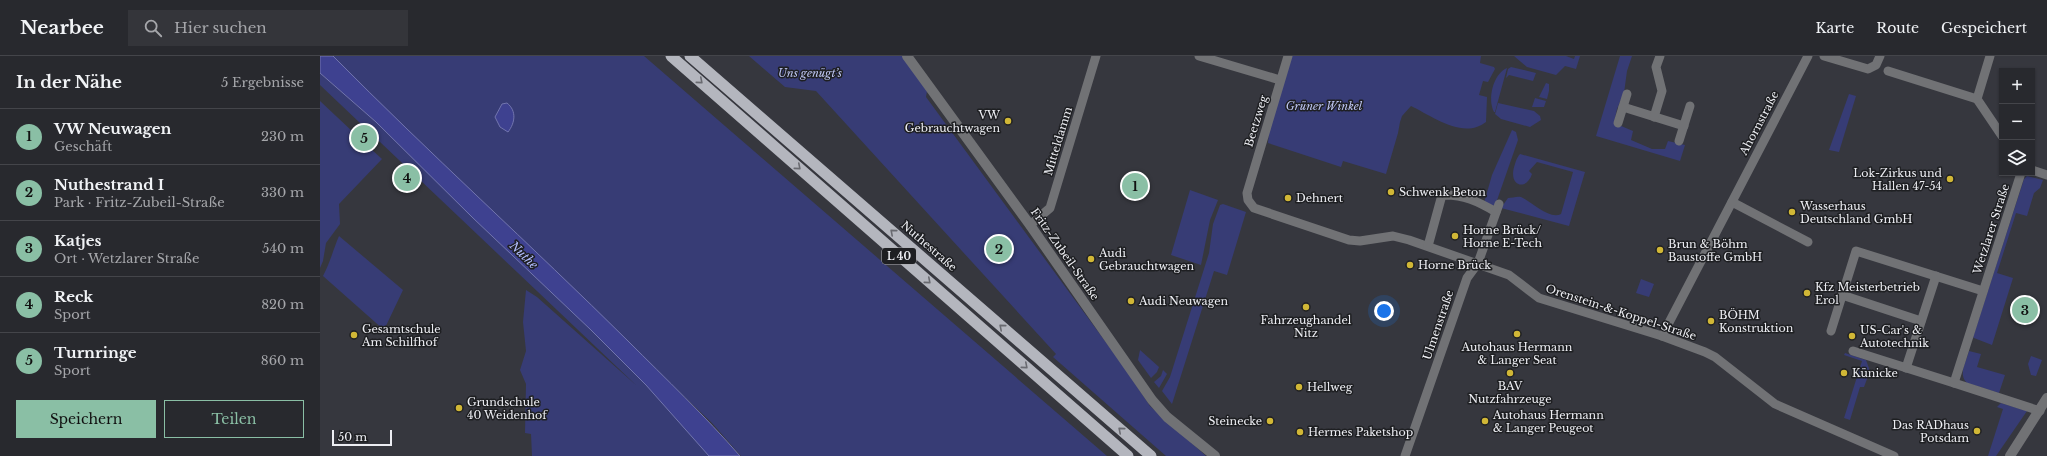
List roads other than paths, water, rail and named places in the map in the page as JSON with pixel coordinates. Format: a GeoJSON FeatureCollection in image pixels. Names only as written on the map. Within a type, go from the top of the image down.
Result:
{"type":"FeatureCollection","features":[{"type":"Feature","properties":{"kind":"highway","name":"L 40"},"geometry":{"type":"LineString","coordinates":[[671,56],[1128,456]]}},
{"type":"Feature","properties":{"kind":"highway","name":"Nuthestraße"},"geometry":{"type":"LineString","coordinates":[[690,56],[1151,456]]}},
{"type":"Feature","properties":{"kind":"street","name":"Fritz-Zubeil-Straße"},"geometry":{"type":"LineString","coordinates":[[907,56],[1030,225],[1152,400],[1167,417],[1215,456]]}},
{"type":"Feature","properties":{"kind":"street","name":"Mitteldamm"},"geometry":{"type":"LineString","coordinates":[[1030,225],[1050,208],[1096,56]]}},
{"type":"Feature","properties":{"kind":"street"},"geometry":{"type":"LineString","coordinates":[[1199,56],[1280,80]]}},
{"type":"Feature","properties":{"kind":"street","name":"Beetzweg"},"geometry":{"type":"LineString","coordinates":[[1247,193],[1288,56]]}},
{"type":"Feature","properties":{"kind":"street"},"geometry":{"type":"LineString","coordinates":[[1654,117],[1662,91],[1656,67],[1660,56]]}},
{"type":"Feature","properties":{"kind":"street","name":"Ahornstraße"},"geometry":{"type":"LineString","coordinates":[[1662,336],[1808,56]]}},
{"type":"Feature","properties":{"kind":"street"},"geometry":{"type":"LineString","coordinates":[[1824,56],[1868,69],[1876,65],[1880,56]]}},
{"type":"Feature","properties":{"kind":"street"},"geometry":{"type":"LineString","coordinates":[[1978,99],[1990,56]]}},
{"type":"Feature","properties":{"kind":"street"},"geometry":{"type":"LineString","coordinates":[[1888,71],[1978,99],[1999,131]]}},
{"type":"Feature","properties":{"kind":"street"},"geometry":{"type":"LineString","coordinates":[[1618,123],[1627,94]]}},
{"type":"Feature","properties":{"kind":"street"},"geometry":{"type":"LineString","coordinates":[[1679,141],[1690,106]]}},
{"type":"Feature","properties":{"kind":"street"},"geometry":{"type":"LineString","coordinates":[[1623,107],[1684,126]]}},
{"type":"Feature","properties":{"kind":"street"},"geometry":{"type":"LineString","coordinates":[[2035,171],[2047,175]]}},
{"type":"Feature","properties":{"kind":"street","name":"Wetzlarer Straße"},"geometry":{"type":"LineString","coordinates":[[1954,383],[2020,176]]}},
{"type":"Feature","properties":{"kind":"street","name":"Orenstein-&-Koppel-Straße"},"geometry":{"type":"LineString","coordinates":[[1247,193],[1248,200],[1254,208],[1334,237],[1360,241],[1393,236],[1428,246],[1509,275],[1539,298],[1662,336],[1716,357],[1774,404],[1894,456]]}},
{"type":"Feature","properties":{"kind":"street","name":"Ulmenstraße"},"geometry":{"type":"LineString","coordinates":[[1405,456],[1467,278],[1478,263],[1498,208],[1455,194],[1442,195],[1428,246]]}},
{"type":"Feature","properties":{"kind":"street"},"geometry":{"type":"LineString","coordinates":[[1732,202],[1808,242]]}},
{"type":"Feature","properties":{"kind":"street","name":"Wetzlarer Straße"},"geometry":{"type":"LineString","coordinates":[[1831,331],[1856,251],[1983,291]]}},
{"type":"Feature","properties":{"kind":"street"},"geometry":{"type":"LineString","coordinates":[[1906,368],[1936,276]]}},
{"type":"Feature","properties":{"kind":"street"},"geometry":{"type":"LineString","coordinates":[[1842,296],[1921,321]]}},
{"type":"Feature","properties":{"kind":"street"},"geometry":{"type":"LineString","coordinates":[[1853,351],[2040,411]]}},
{"type":"Feature","properties":{"kind":"street"},"geometry":{"type":"LineString","coordinates":[[2010,456],[2047,398]]}},
{"type":"Feature","properties":{"kind":"water","name":"Nuthe"},"geometry":{"type":"Polygon","coordinates":[[[320,56],[333,56],[628,341],[699,412],[740,456],[709,456],[646,385],[591,330],[473,218],[376,122],[320,73],[320,56]]]}},
{"type":"Feature","properties":{"kind":"water"},"geometry":{"type":"Polygon","coordinates":[[[507,103],[514,113],[512,125],[508,132],[500,127],[495,117],[502,104],[507,103]]]}},
{"type":"Feature","properties":{"kind":"place","name":"VW Gebrauchtwagen"},"geometry":{"type":"Point","coordinates":[1008,121]}},
{"type":"Feature","properties":{"kind":"place","name":"Turnringe"},"geometry":{"type":"Point","coordinates":[364,138]}},
{"type":"Feature","properties":{"kind":"place","name":"Reck"},"geometry":{"type":"Point","coordinates":[407,178]}},
{"type":"Feature","properties":{"kind":"place","name":"Lok-Zirkus und Hallen 47-54"},"geometry":{"type":"Point","coordinates":[1950,179]}},
{"type":"Feature","properties":{"kind":"place","name":"VW Neuwagen"},"geometry":{"type":"Point","coordinates":[1135,186]}},
{"type":"Feature","properties":{"kind":"place","name":"Schwenk Beton"},"geometry":{"type":"Point","coordinates":[1391,192]}},
{"type":"Feature","properties":{"kind":"place","name":"Dehnert"},"geometry":{"type":"Point","coordinates":[1288,198]}},
{"type":"Feature","properties":{"kind":"place","name":"Wasserhaus Deutschland GmbH"},"geometry":{"type":"Point","coordinates":[1792,212]}},
{"type":"Feature","properties":{"kind":"place","name":"Horne Brück/ Horne E-Tech"},"geometry":{"type":"Point","coordinates":[1455,236]}},
{"type":"Feature","properties":{"kind":"place","name":"Nuthestrand I"},"geometry":{"type":"Point","coordinates":[999,249]}},
{"type":"Feature","properties":{"kind":"place","name":"Brun & Böhm Baustoffe GmbH"},"geometry":{"type":"Point","coordinates":[1660,250]}},
{"type":"Feature","properties":{"kind":"place","name":"Audi Gebrauchtwagen"},"geometry":{"type":"Point","coordinates":[1091,259]}},
{"type":"Feature","properties":{"kind":"place","name":"Horne Brück"},"geometry":{"type":"Point","coordinates":[1410,265]}},
{"type":"Feature","properties":{"kind":"place","name":"Kfz Meisterbetrieb Erol"},"geometry":{"type":"Point","coordinates":[1807,293]}},
{"type":"Feature","properties":{"kind":"place","name":"Audi Neuwagen"},"geometry":{"type":"Point","coordinates":[1131,301]}},
{"type":"Feature","properties":{"kind":"place","name":"Fahrzeughandel Nitz"},"geometry":{"type":"Point","coordinates":[1306,307]}},
{"type":"Feature","properties":{"kind":"place","name":"Katjes"},"geometry":{"type":"Point","coordinates":[2025,310]}},
{"type":"Feature","properties":{"kind":"place","name":"BÖHM Konstruktion"},"geometry":{"type":"Point","coordinates":[1711,321]}},
{"type":"Feature","properties":{"kind":"place","name":"Autohaus Hermann & Langer Seat"},"geometry":{"type":"Point","coordinates":[1517,334]}},
{"type":"Feature","properties":{"kind":"place","name":"Gesamtschule Am Schilfhof"},"geometry":{"type":"Point","coordinates":[354,335]}},
{"type":"Feature","properties":{"kind":"place","name":"US-Car's & Autotechnik"},"geometry":{"type":"Point","coordinates":[1852,336]}},
{"type":"Feature","properties":{"kind":"place","name":"BAV Nutzfahrzeuge"},"geometry":{"type":"Point","coordinates":[1510,373]}},
{"type":"Feature","properties":{"kind":"place","name":"Künicke"},"geometry":{"type":"Point","coordinates":[1844,373]}},
{"type":"Feature","properties":{"kind":"place","name":"Hellweg"},"geometry":{"type":"Point","coordinates":[1299,387]}},
{"type":"Feature","properties":{"kind":"place","name":"Grundschule 40 Weidenhof"},"geometry":{"type":"Point","coordinates":[459,408]}},
{"type":"Feature","properties":{"kind":"place","name":"Steinecke"},"geometry":{"type":"Point","coordinates":[1270,421]}},
{"type":"Feature","properties":{"kind":"place","name":"Autohaus Hermann & Langer Peugeot"},"geometry":{"type":"Point","coordinates":[1485,421]}},
{"type":"Feature","properties":{"kind":"place","name":"Das RADhaus Potsdam"},"geometry":{"type":"Point","coordinates":[1977,431]}},
{"type":"Feature","properties":{"kind":"place","name":"Hermes Paketshop"},"geometry":{"type":"Point","coordinates":[1300,432]}},
{"type":"Feature","properties":{"kind":"park label","name":"Uns genügt’s"},"geometry":{"type":"Point","coordinates":[810,73]}},
{"type":"Feature","properties":{"kind":"park label","name":"Grüner Winkel"},"geometry":{"type":"Point","coordinates":[1324,106]}}]}
